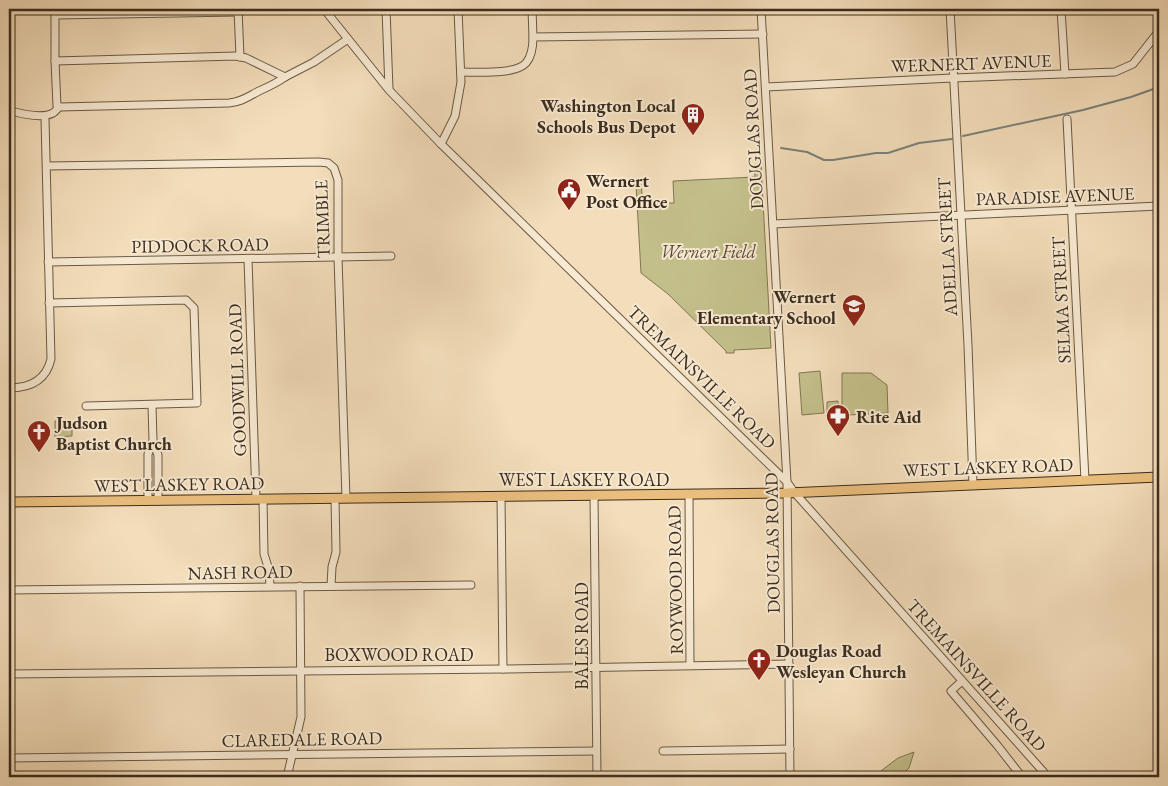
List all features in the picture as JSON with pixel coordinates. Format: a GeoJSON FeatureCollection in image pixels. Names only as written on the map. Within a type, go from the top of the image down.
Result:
{"type":"FeatureCollection","features":[{"type":"Feature","properties":{"kind":"main road","name":"WEST LASKEY ROAD"},"geometry":{"type":"LineString","coordinates":[[9,502],[790,493],[1159,477]]}},
{"type":"Feature","properties":{"kind":"street"},"geometry":{"type":"LineString","coordinates":[[9,29],[11,9]]}},
{"type":"Feature","properties":{"kind":"street","name":"TREMAINSVILLE ROAD"},"geometry":{"type":"LineString","coordinates":[[324,9],[389,90],[441,144],[787,482]]}},
{"type":"Feature","properties":{"kind":"street"},"geometry":{"type":"LineString","coordinates":[[386,9],[389,90]]}},
{"type":"Feature","properties":{"kind":"street"},"geometry":{"type":"LineString","coordinates":[[441,144],[455,116],[461,72],[458,9]]}},
{"type":"Feature","properties":{"kind":"street"},"geometry":{"type":"LineString","coordinates":[[461,72],[510,70],[520,67],[527,62],[532,50],[534,37],[532,9]]}},
{"type":"Feature","properties":{"kind":"street","name":"DOUGLAS ROAD"},"geometry":{"type":"LineString","coordinates":[[761,9],[787,482],[790,493],[790,777]]}},
{"type":"Feature","properties":{"kind":"street","name":"ADELLA STREET"},"geometry":{"type":"LineString","coordinates":[[950,9],[973,484]]}},
{"type":"Feature","properties":{"kind":"street"},"geometry":{"type":"LineString","coordinates":[[1062,9],[1065,74]]}},
{"type":"Feature","properties":{"kind":"street"},"geometry":{"type":"LineString","coordinates":[[59,108],[57,106],[55,61],[55,12],[238,11],[240,57]]}},
{"type":"Feature","properties":{"kind":"street","name":"WERNERT AVENUE"},"geometry":{"type":"LineString","coordinates":[[766,87],[1121,71],[1133,64],[1159,31]]}},
{"type":"Feature","properties":{"kind":"street"},"geometry":{"type":"LineString","coordinates":[[534,37],[763,34]]}},
{"type":"Feature","properties":{"kind":"street"},"geometry":{"type":"LineString","coordinates":[[9,106],[11,111],[20,114],[42,115],[53,113],[59,108],[229,103],[246,99],[276,84],[348,39]]}},
{"type":"Feature","properties":{"kind":"street"},"geometry":{"type":"LineString","coordinates":[[55,61],[148,57],[240,57],[285,77]]}},
{"type":"Feature","properties":{"kind":"street"},"geometry":{"type":"LineString","coordinates":[[9,388],[28,386],[37,382],[47,371],[51,359],[45,119]]}},
{"type":"Feature","properties":{"kind":"street","name":"SELMA STREET"},"geometry":{"type":"LineString","coordinates":[[1067,119],[1085,480]]}},
{"type":"Feature","properties":{"kind":"street","name":"TRIMBLE"},"geometry":{"type":"LineString","coordinates":[[46,166],[328,163],[336,173],[338,180],[338,258],[346,498]]}},
{"type":"Feature","properties":{"kind":"street","name":"PARADISE AVENUE"},"geometry":{"type":"LineString","coordinates":[[773,224],[1159,206]]}},
{"type":"Feature","properties":{"kind":"street","name":"PIDDOCK ROAD"},"geometry":{"type":"LineString","coordinates":[[48,262],[391,256]]}},
{"type":"Feature","properties":{"kind":"street","name":"GOODWILL ROAD"},"geometry":{"type":"LineString","coordinates":[[248,259],[260,499],[264,554],[269,570],[270,586]]}},
{"type":"Feature","properties":{"kind":"street"},"geometry":{"type":"LineString","coordinates":[[49,303],[186,300],[194,308],[196,404],[86,406]]}},
{"type":"Feature","properties":{"kind":"street"},"geometry":{"type":"LineString","coordinates":[[152,405],[153,441],[158,455],[158,501]]}},
{"type":"Feature","properties":{"kind":"street"},"geometry":{"type":"LineString","coordinates":[[148,501],[148,454],[153,441]]}},
{"type":"Feature","properties":{"kind":"street","name":"TREMAINSVILLE ROAD"},"geometry":{"type":"LineString","coordinates":[[790,493],[1048,777]]}},
{"type":"Feature","properties":{"kind":"street","name":"BALES ROAD"},"geometry":{"type":"LineString","coordinates":[[594,495],[596,777]]}},
{"type":"Feature","properties":{"kind":"street","name":"ROYWOOD ROAD"},"geometry":{"type":"LineString","coordinates":[[689,495],[690,665]]}},
{"type":"Feature","properties":{"kind":"street"},"geometry":{"type":"LineString","coordinates":[[502,496],[503,669]]}},
{"type":"Feature","properties":{"kind":"street"},"geometry":{"type":"LineString","coordinates":[[331,586],[332,567],[336,552],[335,498]]}},
{"type":"Feature","properties":{"kind":"street","name":"NASH ROAD"},"geometry":{"type":"LineString","coordinates":[[9,590],[471,585]]}},
{"type":"Feature","properties":{"kind":"street"},"geometry":{"type":"LineString","coordinates":[[287,777],[301,717],[300,586]]}},
{"type":"Feature","properties":{"kind":"street","name":"BOXWOOD ROAD"},"geometry":{"type":"LineString","coordinates":[[9,674],[789,664]]}},
{"type":"Feature","properties":{"kind":"street"},"geometry":{"type":"LineString","coordinates":[[962,682],[951,691],[1022,777]]}},
{"type":"Feature","properties":{"kind":"street"},"geometry":{"type":"LineString","coordinates":[[663,752],[790,749]]}},
{"type":"Feature","properties":{"kind":"street","name":"CLAREDALE ROAD"},"geometry":{"type":"LineString","coordinates":[[9,758],[596,751]]}},
{"type":"Feature","properties":{"kind":"green space","name":"Wernert Field"},"geometry":{"type":"Polygon","coordinates":[[[754,165],[761,165],[771,348],[734,350],[734,353],[726,353],[668,294],[641,273],[636,184],[641,184],[643,203],[674,203],[673,181],[755,177],[754,165]]]}},
{"type":"Feature","properties":{"kind":"green space"},"geometry":{"type":"Polygon","coordinates":[[[820,371],[824,413],[802,415],[799,373],[820,371]]]}},
{"type":"Feature","properties":{"kind":"green space"},"geometry":{"type":"Polygon","coordinates":[[[842,373],[871,373],[887,385],[888,413],[848,415],[842,408],[842,373]]]}},
{"type":"Feature","properties":{"kind":"green space"},"geometry":{"type":"Polygon","coordinates":[[[838,401],[839,418],[827,419],[827,402],[838,401]]]}},
{"type":"Feature","properties":{"kind":"green space"},"geometry":{"type":"Polygon","coordinates":[[[55,421],[72,421],[72,436],[55,437],[55,421]]]}},
{"type":"Feature","properties":{"kind":"green space"},"geometry":{"type":"Polygon","coordinates":[[[914,752],[909,768],[900,777],[873,777],[898,758],[914,752]]]}},
{"type":"Feature","properties":{"kind":"waterway"},"geometry":{"type":"LineString","coordinates":[[963,136],[1083,110],[1159,87]]}},
{"type":"Feature","properties":{"kind":"waterway"},"geometry":{"type":"LineString","coordinates":[[781,148],[807,152],[824,160],[833,160],[876,153],[888,153],[919,143],[952,139]]}},
{"type":"Feature","properties":{"kind":"place","name":"Washington Local Schools Bus Depot"},"geometry":{"type":"Point","coordinates":[693,136]}},
{"type":"Feature","properties":{"kind":"place","name":"Wernert Post Office"},"geometry":{"type":"Point","coordinates":[569,211]}},
{"type":"Feature","properties":{"kind":"place","name":"Wernert Elementary School"},"geometry":{"type":"Point","coordinates":[854,327]}},
{"type":"Feature","properties":{"kind":"place","name":"Rite Aid"},"geometry":{"type":"Point","coordinates":[838,437]}},
{"type":"Feature","properties":{"kind":"place","name":"Judson Baptist Church"},"geometry":{"type":"Point","coordinates":[39,453]}},
{"type":"Feature","properties":{"kind":"place","name":"Douglas Road Wesleyan Church"},"geometry":{"type":"Point","coordinates":[759,681]}}]}
